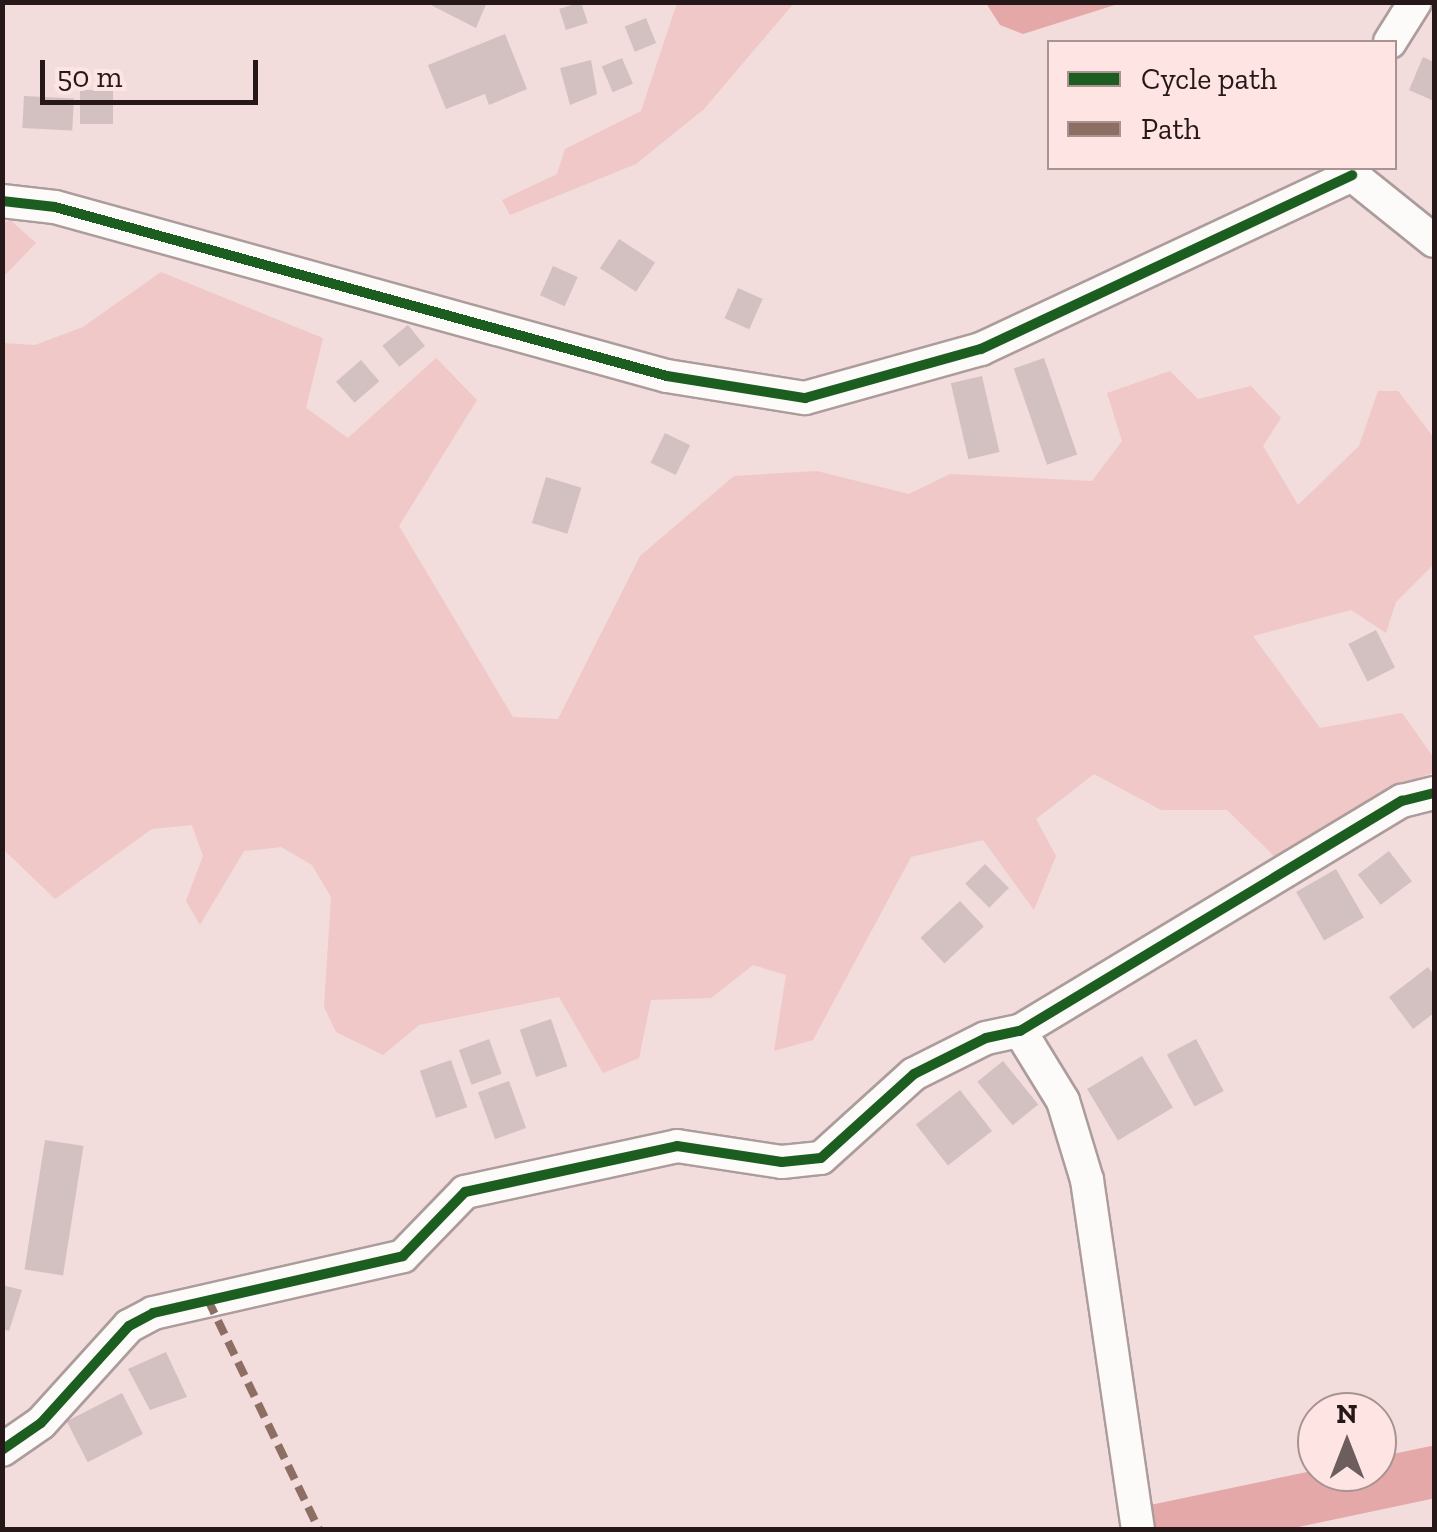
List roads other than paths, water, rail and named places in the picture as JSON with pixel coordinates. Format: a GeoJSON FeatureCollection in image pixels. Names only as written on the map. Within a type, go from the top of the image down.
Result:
{"type":"FeatureCollection","features":[{"type":"Feature","properties":{"kind":"street"},"geometry":{"type":"LineString","coordinates":[[1391,40],[1415,2]]}},
{"type":"Feature","properties":{"kind":"street"},"geometry":{"type":"LineString","coordinates":[[2,201],[56,208],[666,376],[805,398],[980,349],[1354,172],[1434,240]]}},
{"type":"Feature","properties":{"kind":"street"},"geometry":{"type":"LineString","coordinates":[[2,1450],[40,1423],[129,1326],[154,1312],[403,1256],[466,1192],[678,1146],[782,1162],[821,1158],[914,1074],[986,1038],[1020,1030],[1402,801],[1434,793]]}},
{"type":"Feature","properties":{"kind":"street"},"geometry":{"type":"LineString","coordinates":[[1020,1030],[1063,1101],[1086,1180],[1137,1525]]}},
{"type":"Feature","properties":{"kind":"waterway"},"geometry":{"type":"LineString","coordinates":[[1158,1530],[1434,1472]]}}]}
